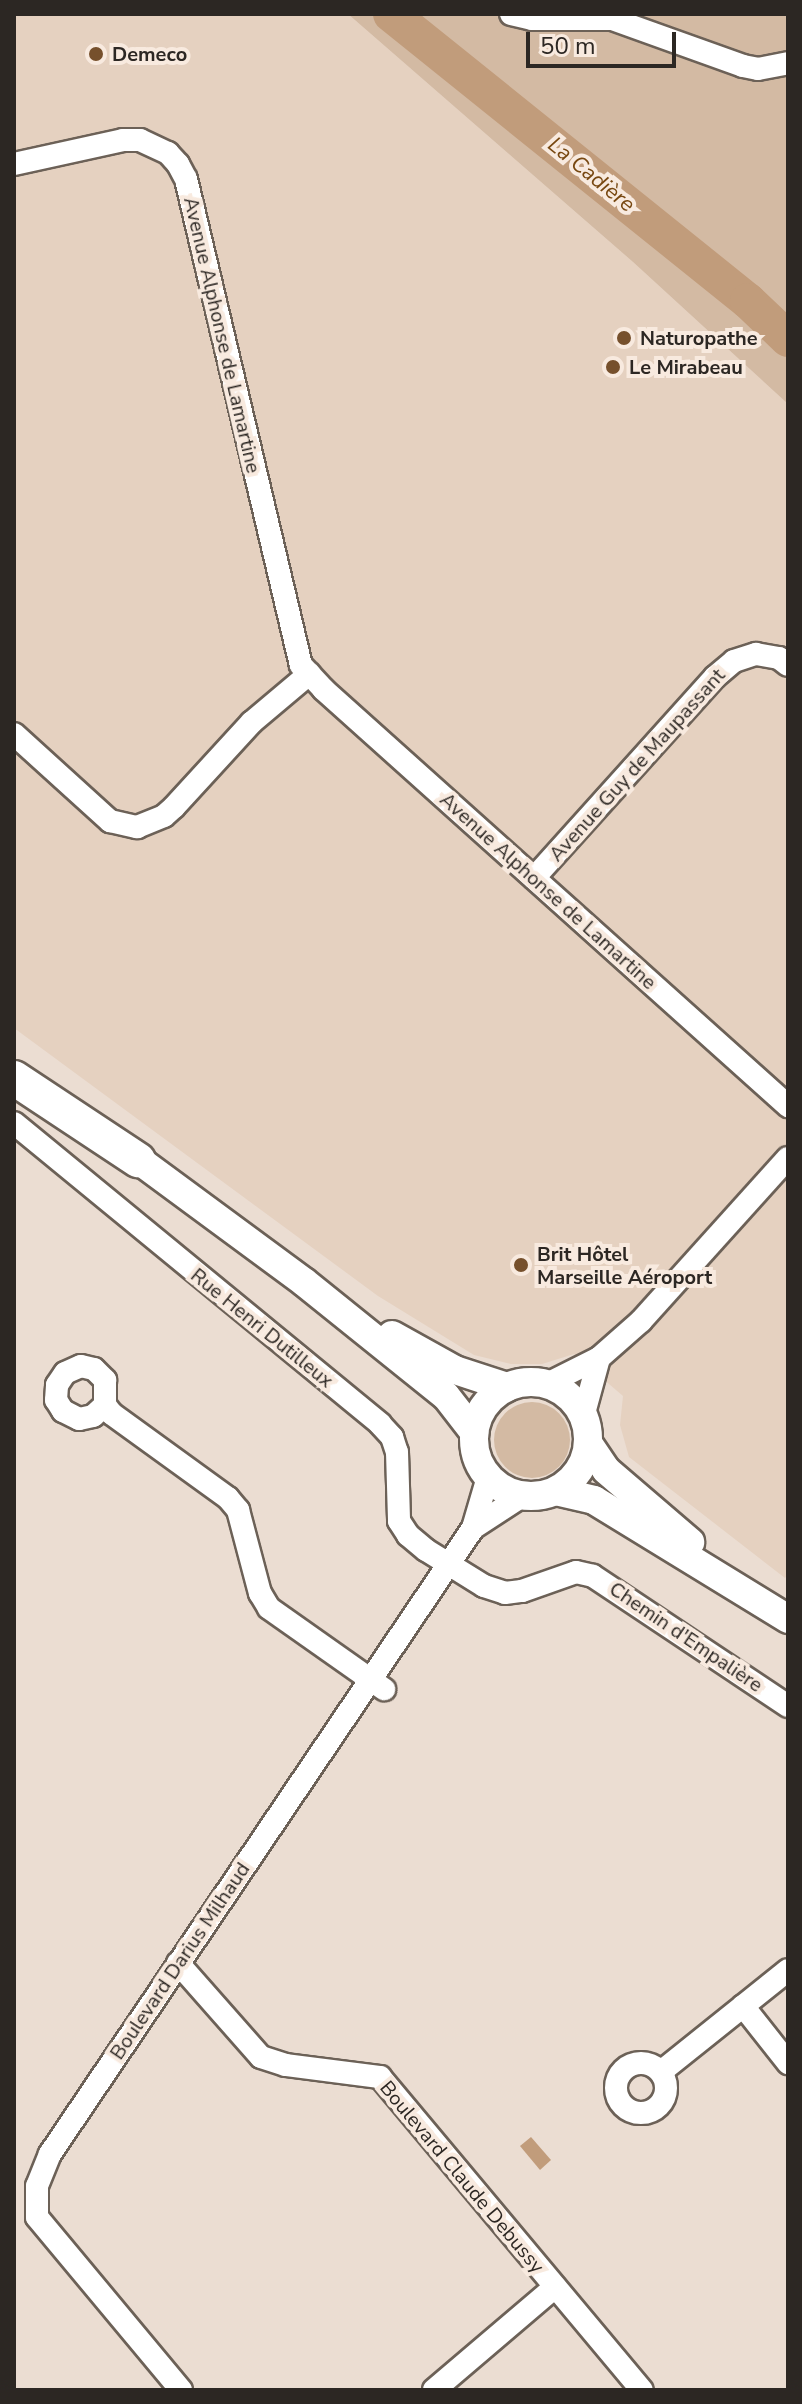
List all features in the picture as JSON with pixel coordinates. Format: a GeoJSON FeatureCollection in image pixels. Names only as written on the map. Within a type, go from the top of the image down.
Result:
{"type":"FeatureCollection","features":[{"type":"Feature","properties":{"kind":"highway"},"geometry":{"type":"LineString","coordinates":[[14,1078],[138,1160]]}},
{"type":"Feature","properties":{"kind":"main road"},"geometry":{"type":"LineString","coordinates":[[14,1065],[304,1282],[446,1396],[474,1432],[479,1463],[498,1486],[522,1496],[556,1491],[594,1500],[745,1589],[788,1619]]}},
{"type":"Feature","properties":{"kind":"main road"},"geometry":{"type":"LineString","coordinates":[[304,1282],[455,1370],[507,1387],[534,1382],[547,1384],[564,1393],[606,1470],[745,1589]]}},
{"type":"Feature","properties":{"kind":"main road"},"geometry":{"type":"LineString","coordinates":[[474,1432],[486,1406],[507,1387]]}},
{"type":"Feature","properties":{"kind":"main road"},"geometry":{"type":"LineString","coordinates":[[556,1491],[579,1471],[585,1430]]}},
{"type":"Feature","properties":{"kind":"street"},"geometry":{"type":"LineString","coordinates":[[511,14],[532,19],[612,19],[743,66],[758,69],[788,63]]}},
{"type":"Feature","properties":{"kind":"street","name":"Avenue Alphonse de Lamartine"},"geometry":{"type":"LineString","coordinates":[[14,164],[123,140],[140,140],[168,153],[178,164],[186,179],[296,649],[309,674],[788,1106]]}},
{"type":"Feature","properties":{"kind":"street","name":"Avenue Guy de Maupassant"},"geometry":{"type":"LineString","coordinates":[[534,878],[724,669],[734,661],[756,654],[779,658],[788,665]]}},
{"type":"Feature","properties":{"kind":"street"},"geometry":{"type":"LineString","coordinates":[[14,734],[110,821],[137,827],[164,816],[252,722],[309,674]]}},
{"type":"Feature","properties":{"kind":"street","name":"Rue Henri Dutilleux"},"geometry":{"type":"LineString","coordinates":[[14,1123],[380,1424],[392,1437],[397,1452],[399,1521],[408,1535],[449,1565]]}},
{"type":"Feature","properties":{"kind":"street"},"geometry":{"type":"LineString","coordinates":[[547,1384],[599,1358],[641,1321],[788,1158]]}},
{"type":"Feature","properties":{"kind":"street"},"geometry":{"type":"LineString","coordinates":[[585,1430],[599,1358]]}},
{"type":"Feature","properties":{"kind":"street"},"geometry":{"type":"LineString","coordinates":[[105,1405],[228,1498],[244,1523],[260,1593],[269,1608],[378,1684]]}},
{"type":"Feature","properties":{"kind":"street","name":"Boulevard Darius Milhaud"},"geometry":{"type":"LineString","coordinates":[[181,2390],[37,2217],[37,2186],[50,2154],[178,1963],[378,1684],[473,1528],[488,1477]]}},
{"type":"Feature","properties":{"kind":"street","name":"Boulevard Darius Milhaud"},"geometry":{"type":"LineString","coordinates":[[473,1528],[522,1496]]}},
{"type":"Feature","properties":{"kind":"street","name":"Chemin d'Empalière"},"geometry":{"type":"LineString","coordinates":[[449,1565],[484,1586],[505,1593],[522,1591],[576,1572],[593,1576],[788,1706]]}},
{"type":"Feature","properties":{"kind":"street","name":"Boulevard Claude Debussy"},"geometry":{"type":"LineString","coordinates":[[178,1963],[261,2057],[286,2065],[380,2077],[642,2390]]}},
{"type":"Feature","properties":{"kind":"street"},"geometry":{"type":"LineString","coordinates":[[662,2071],[788,1970]]}},
{"type":"Feature","properties":{"kind":"street"},"geometry":{"type":"LineString","coordinates":[[743,2006],[788,2063]]}},
{"type":"Feature","properties":{"kind":"street"},"geometry":{"type":"LineString","coordinates":[[434,2390],[555,2287]]}},
{"type":"Feature","properties":{"kind":"shaded area"},"geometry":{"type":"Polygon","coordinates":[[[14,14],[348,14],[633,262],[788,404],[788,1574],[785,1578],[629,1457],[620,1425],[623,1396],[574,1354],[542,1364],[511,1364],[474,1355],[378,1296],[14,1028],[14,14]]]}},
{"type":"Feature","properties":{"kind":"shaded area"},"geometry":{"type":"Polygon","coordinates":[[[348,14],[788,14],[788,404],[633,262],[348,14]]]}},
{"type":"Feature","properties":{"kind":"shaded area"},"geometry":{"type":"Polygon","coordinates":[[[532,1402],[546,1405],[559,1413],[567,1426],[570,1440],[567,1454],[559,1467],[546,1475],[532,1478],[518,1475],[505,1467],[497,1454],[494,1440],[497,1426],[505,1413],[518,1405],[532,1402]]]}},
{"type":"Feature","properties":{"kind":"shaded area"},"geometry":{"type":"Polygon","coordinates":[[[531,2137],[551,2160],[540,2170],[520,2146],[531,2137]]]}},
{"type":"Feature","properties":{"kind":"waterway","name":"La Cadière"},"geometry":{"type":"LineString","coordinates":[[391,14],[748,301],[788,339]]}},
{"type":"Feature","properties":{"kind":"place","name":"Demeco"},"geometry":{"type":"Point","coordinates":[96,54]}},
{"type":"Feature","properties":{"kind":"place","name":"Naturopathe"},"geometry":{"type":"Point","coordinates":[624,338]}},
{"type":"Feature","properties":{"kind":"place","name":"Le Mirabeau"},"geometry":{"type":"Point","coordinates":[613,367]}},
{"type":"Feature","properties":{"kind":"place","name":"Brit Hôtel Marseille Aéroport"},"geometry":{"type":"Point","coordinates":[521,1265]}}]}
